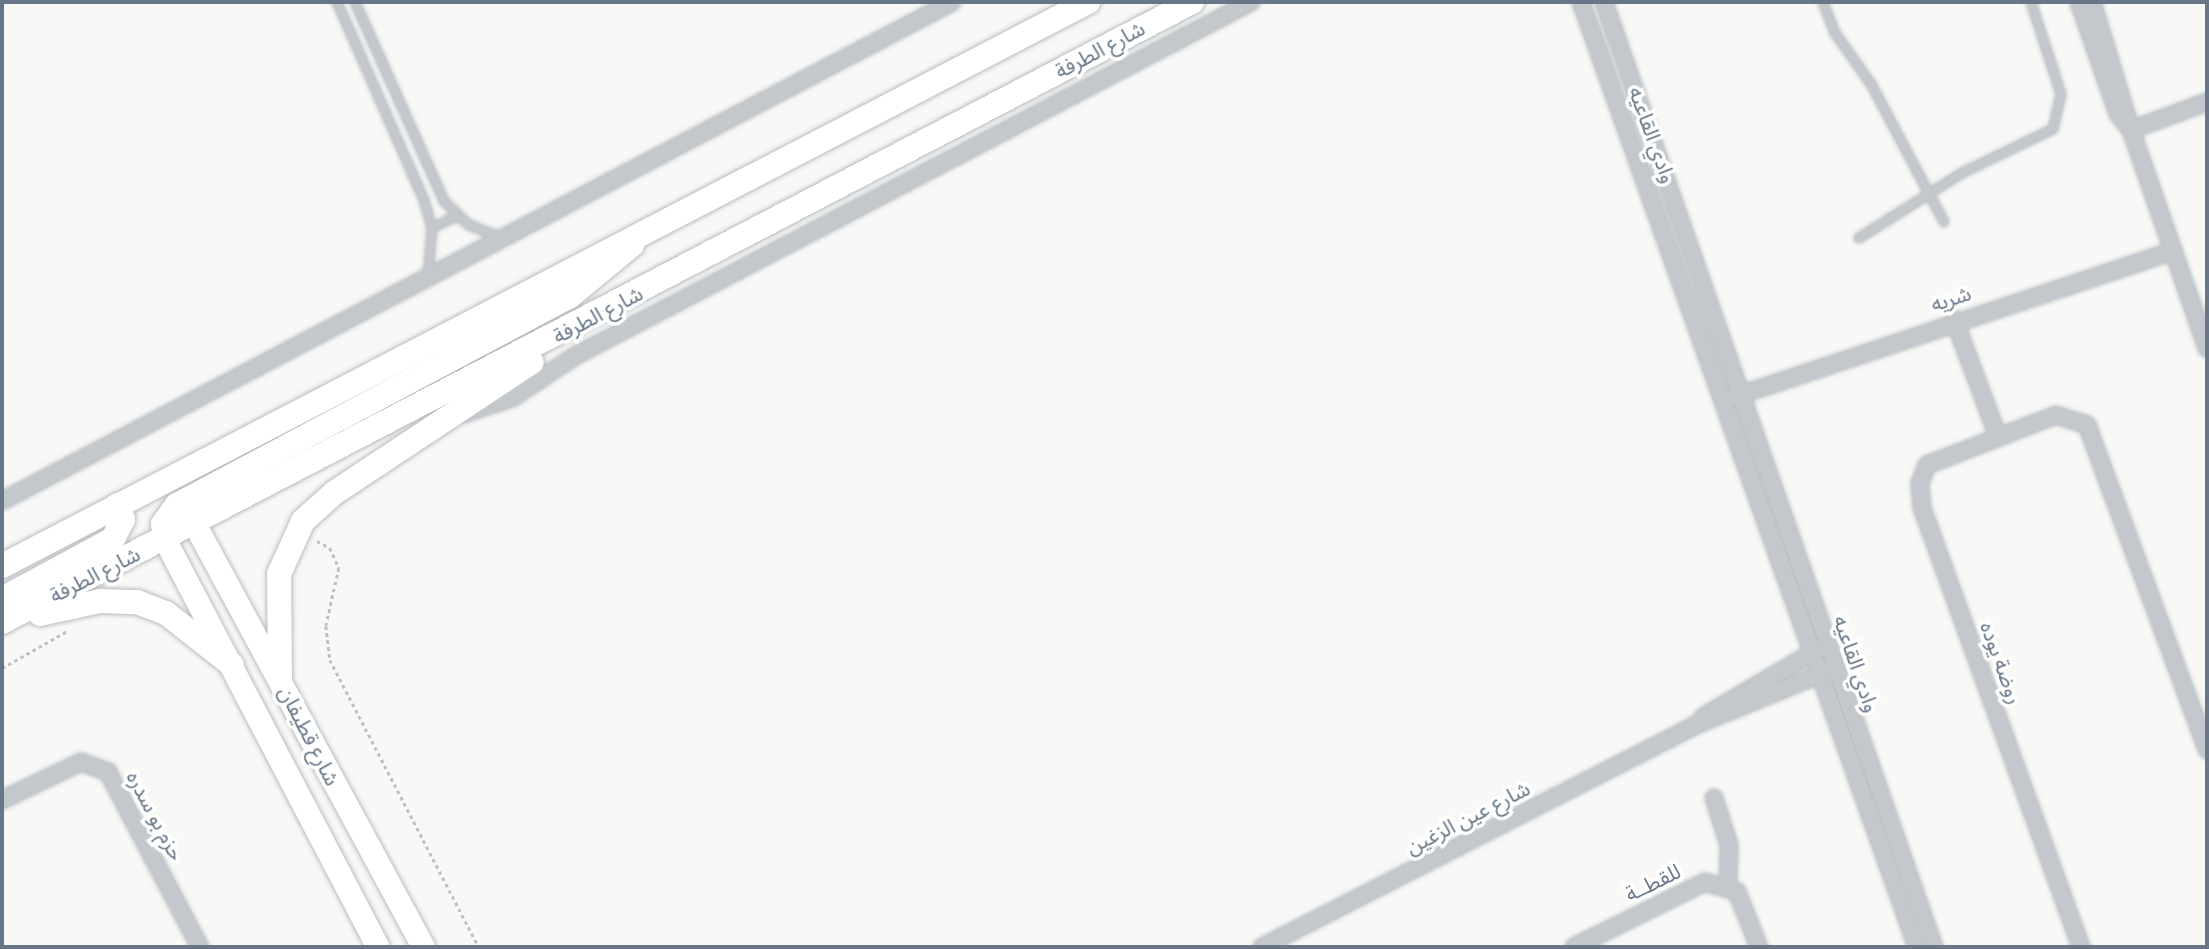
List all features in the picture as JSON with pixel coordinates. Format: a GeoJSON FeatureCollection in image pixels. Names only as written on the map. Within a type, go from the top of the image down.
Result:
{"type":"FeatureCollection","features":[{"type":"Feature","properties":{"kind":"main road"},"geometry":{"type":"LineString","coordinates":[[2,566],[650,227],[1088,2]]}},
{"type":"Feature","properties":{"kind":"main road"},"geometry":{"type":"LineString","coordinates":[[1147,25],[1171,2]]}},
{"type":"Feature","properties":{"kind":"main road","name":"شارع الطرفة"},"geometry":{"type":"LineString","coordinates":[[2,623],[195,525],[1192,2]]}},
{"type":"Feature","properties":{"kind":"main road"},"geometry":{"type":"LineString","coordinates":[[165,540],[165,519],[180,503],[569,297],[650,227]]}},
{"type":"Feature","properties":{"kind":"main road"},"geometry":{"type":"LineString","coordinates":[[280,679],[279,574],[297,529],[334,493],[455,417],[578,325]]}},
{"type":"Feature","properties":{"kind":"main road"},"geometry":{"type":"LineString","coordinates":[[142,492],[180,503],[195,525]]}},
{"type":"Feature","properties":{"kind":"main road"},"geometry":{"type":"LineString","coordinates":[[2,599],[113,539],[123,519],[117,505]]}},
{"type":"Feature","properties":{"kind":"main road"},"geometry":{"type":"LineString","coordinates":[[2,623],[86,603],[137,602],[166,613],[232,665]]}},
{"type":"Feature","properties":{"kind":"street"},"geometry":{"type":"LineString","coordinates":[[2,501],[509,238],[952,2]]}},
{"type":"Feature","properties":{"kind":"street","name":"شارع الطرفة"},"geometry":{"type":"LineString","coordinates":[[455,417],[512,398],[575,356],[1251,2]]}},
{"type":"Feature","properties":{"kind":"street","name":"وادي القاعيه"},"geometry":{"type":"LineString","coordinates":[[1581,2],[1819,649],[1834,668],[1934,947]]}},
{"type":"Feature","properties":{"kind":"street","name":"وادي القاعيه"},"geometry":{"type":"LineString","coordinates":[[1604,2],[1744,393],[1819,649],[1818,675],[1917,947]]}},
{"type":"Feature","properties":{"kind":"street"},"geometry":{"type":"LineString","coordinates":[[2079,2],[2118,114],[2131,130]]}},
{"type":"Feature","properties":{"kind":"street"},"geometry":{"type":"LineString","coordinates":[[2091,2],[2131,130],[2207,348]]}},
{"type":"Feature","properties":{"kind":"street"},"geometry":{"type":"LineString","coordinates":[[2131,130],[2207,102]]}},
{"type":"Feature","properties":{"kind":"street","name":"شريه"},"geometry":{"type":"LineString","coordinates":[[1744,393],[1954,319],[2174,251]]}},
{"type":"Feature","properties":{"kind":"street"},"geometry":{"type":"LineString","coordinates":[[1954,319],[1997,434]]}},
{"type":"Feature","properties":{"kind":"street"},"geometry":{"type":"LineString","coordinates":[[1726,400],[1744,393]]}},
{"type":"Feature","properties":{"kind":"street","name":"روضة يوده"},"geometry":{"type":"LineString","coordinates":[[2081,947],[1920,496],[1927,465],[1997,434],[2056,415],[2087,425],[2207,749]]}},
{"type":"Feature","properties":{"kind":"street","name":"شارع قطيفان"},"geometry":{"type":"LineString","coordinates":[[195,525],[423,947]]}},
{"type":"Feature","properties":{"kind":"street"},"geometry":{"type":"LineString","coordinates":[[165,540],[378,947]]}},
{"type":"Feature","properties":{"kind":"street","name":"شارع عين الزغين"},"geometry":{"type":"LineString","coordinates":[[1262,947],[1693,726],[1819,649]]}},
{"type":"Feature","properties":{"kind":"street","name":"شارع عين الزغين"},"geometry":{"type":"LineString","coordinates":[[1693,726],[1834,668]]}},
{"type":"Feature","properties":{"kind":"street","name":"حزم بو سدره"},"geometry":{"type":"LineString","coordinates":[[2,800],[81,762],[108,772],[200,947]]}},
{"type":"Feature","properties":{"kind":"street"},"geometry":{"type":"LineString","coordinates":[[1714,798],[1729,845],[1728,886],[1742,900],[1759,947]]}},
{"type":"Feature","properties":{"kind":"street","name":"للقطــة"},"geometry":{"type":"LineString","coordinates":[[1574,947],[1693,886],[1728,886]]}},
{"type":"Feature","properties":{"kind":"lane"},"geometry":{"type":"LineString","coordinates":[[337,2],[432,228],[428,279]]}},
{"type":"Feature","properties":{"kind":"lane"},"geometry":{"type":"LineString","coordinates":[[355,2],[440,194],[457,216],[509,238]]}},
{"type":"Feature","properties":{"kind":"lane"},"geometry":{"type":"LineString","coordinates":[[1824,2],[1835,33],[1871,83],[1944,222]]}},
{"type":"Feature","properties":{"kind":"lane"},"geometry":{"type":"LineString","coordinates":[[1859,238],[1981,162],[2039,141],[2057,121],[2062,94],[2031,2]]}},
{"type":"Feature","properties":{"kind":"lane"},"geometry":{"type":"LineString","coordinates":[[432,228],[457,216]]}},
{"type":"Feature","properties":{"kind":"path"},"geometry":{"type":"LineString","coordinates":[[315,540],[330,548],[339,568],[325,637],[330,660],[479,947]]}},
{"type":"Feature","properties":{"kind":"path"},"geometry":{"type":"LineString","coordinates":[[2,668],[74,627]]}}]}
